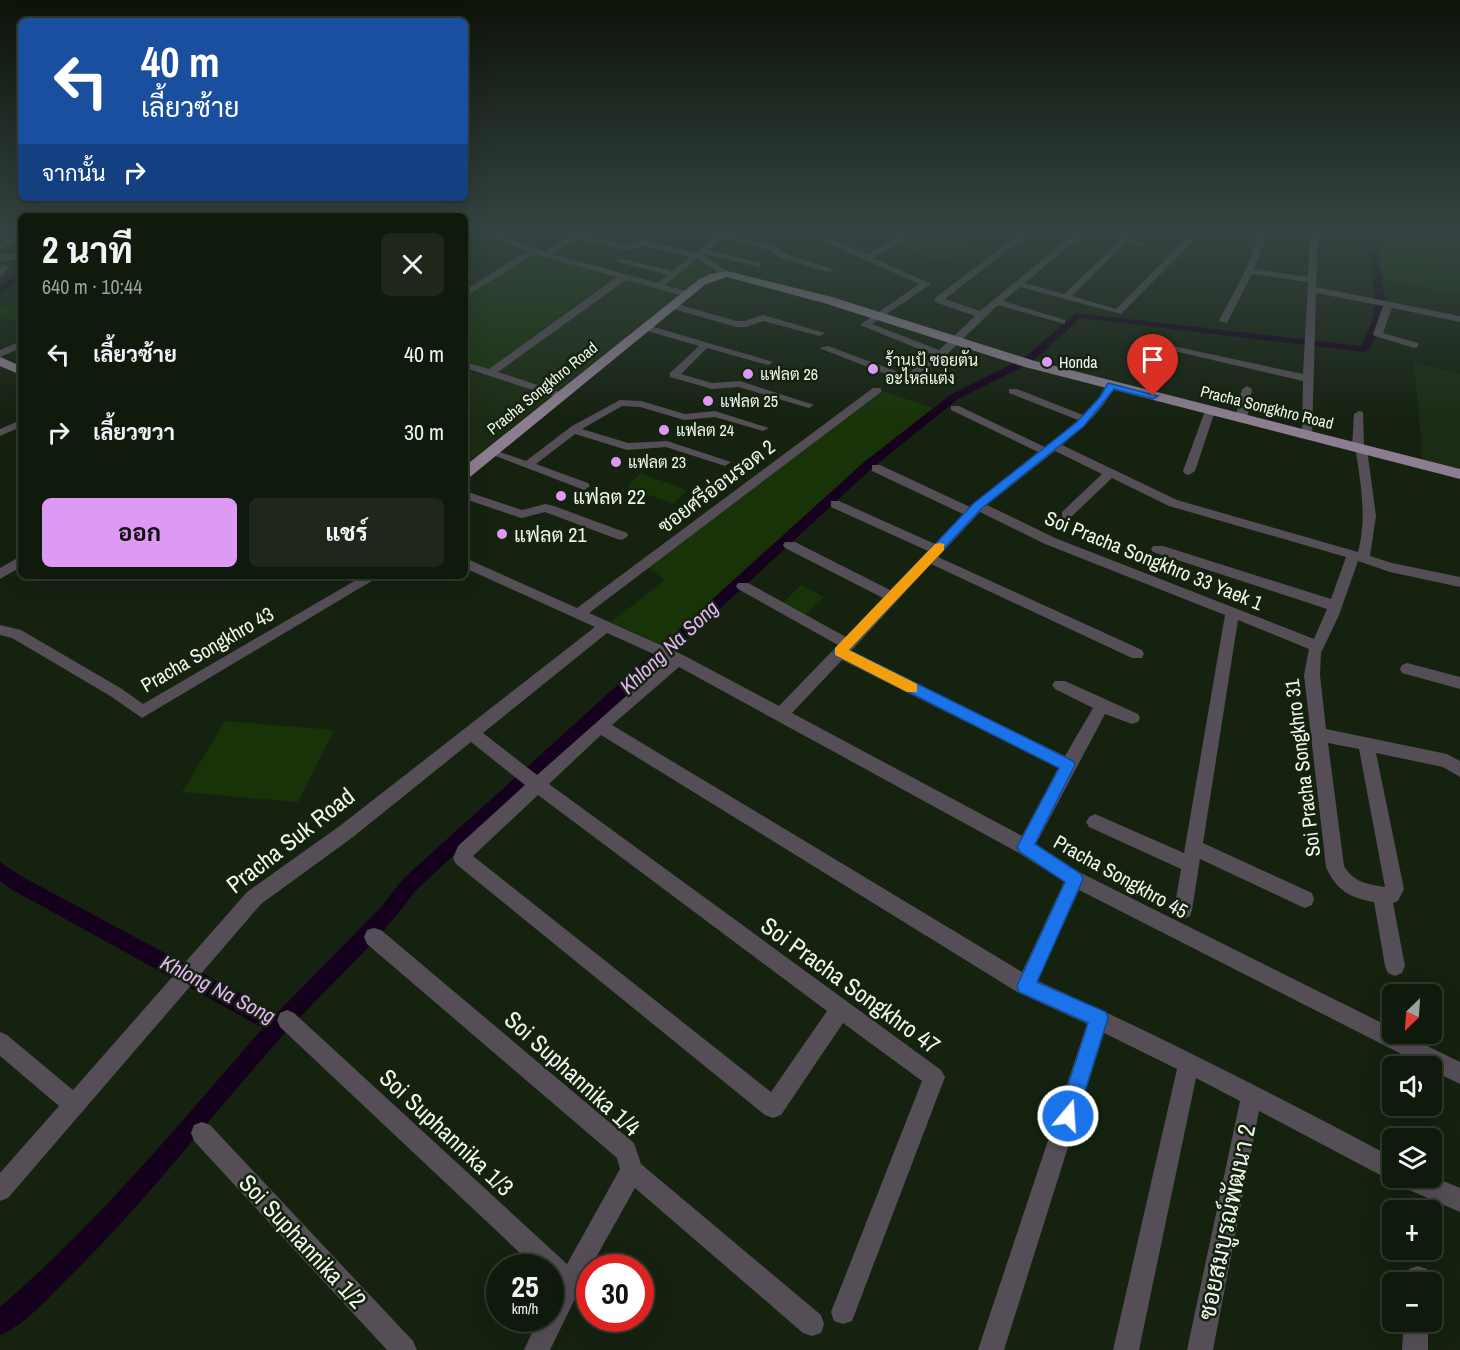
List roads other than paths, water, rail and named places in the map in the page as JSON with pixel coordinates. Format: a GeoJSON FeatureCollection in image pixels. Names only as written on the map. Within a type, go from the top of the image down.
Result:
{"type":"FeatureCollection","features":[{"type":"Feature","properties":{"kind":"main road","name":"Pracha Songkhro Road"},"geometry":{"type":"LineString","coordinates":[[468,471],[686,295]]}},
{"type":"Feature","properties":{"kind":"main road","name":"Pracha Songkhro Road"},"geometry":{"type":"LineString","coordinates":[[804,295],[1111,386],[1460,474]]}},
{"type":"Feature","properties":{"kind":"main road"},"geometry":{"type":"LineString","coordinates":[[0,361],[18,370]]}},
{"type":"Feature","properties":{"kind":"street"},"geometry":{"type":"LineString","coordinates":[[491,373],[599,295]]}},
{"type":"Feature","properties":{"kind":"street"},"geometry":{"type":"LineString","coordinates":[[909,295],[865,325],[941,354]]}},
{"type":"Feature","properties":{"kind":"street"},"geometry":{"type":"LineString","coordinates":[[945,295],[938,300],[981,315]]}},
{"type":"Feature","properties":{"kind":"street"},"geometry":{"type":"LineString","coordinates":[[824,348],[906,377],[941,354],[981,315],[1007,295]]}},
{"type":"Feature","properties":{"kind":"street"},"geometry":{"type":"LineString","coordinates":[[1055,295],[1118,312],[1135,295]]}},
{"type":"Feature","properties":{"kind":"street"},"geometry":{"type":"LineString","coordinates":[[1224,321],[1235,295]]}},
{"type":"Feature","properties":{"kind":"street"},"geometry":{"type":"LineString","coordinates":[[1306,435],[1310,380],[1311,295]]}},
{"type":"Feature","properties":{"kind":"street"},"geometry":{"type":"LineString","coordinates":[[1348,295],[1388,306],[1460,319]]}},
{"type":"Feature","properties":{"kind":"street"},"geometry":{"type":"LineString","coordinates":[[997,302],[1062,322]]}},
{"type":"Feature","properties":{"kind":"street"},"geometry":{"type":"LineString","coordinates":[[673,306],[736,324],[746,324],[764,318],[820,333]]}},
{"type":"Feature","properties":{"kind":"street"},"geometry":{"type":"LineString","coordinates":[[1388,306],[1378,334],[1414,345]]}},
{"type":"Feature","properties":{"kind":"street"},"geometry":{"type":"LineString","coordinates":[[647,328],[768,362]]}},
{"type":"Feature","properties":{"kind":"street"},"geometry":{"type":"LineString","coordinates":[[1140,342],[1310,380]]}},
{"type":"Feature","properties":{"kind":"street"},"geometry":{"type":"LineString","coordinates":[[706,344],[674,375],[712,386],[740,384],[809,405]]}},
{"type":"Feature","properties":{"kind":"street"},"geometry":{"type":"LineString","coordinates":[[0,354],[18,345]]}},
{"type":"Feature","properties":{"kind":"street"},"geometry":{"type":"LineString","coordinates":[[468,366],[561,396]]}},
{"type":"Feature","properties":{"kind":"street"},"geometry":{"type":"LineString","coordinates":[[782,714],[975,510],[1085,419],[1104,398],[1111,386]]}},
{"type":"Feature","properties":{"kind":"street"},"geometry":{"type":"LineString","coordinates":[[1241,419],[1247,389]]}},
{"type":"Feature","properties":{"kind":"street","name":"ซอยศรีอ่อนรอด 2"},"geometry":{"type":"LineString","coordinates":[[578,614],[877,390]]}},
{"type":"Feature","properties":{"kind":"street"},"geometry":{"type":"LineString","coordinates":[[1013,391],[1085,419]]}},
{"type":"Feature","properties":{"kind":"street"},"geometry":{"type":"LineString","coordinates":[[529,464],[574,430],[612,407],[631,402],[676,416],[715,414],[763,428]]}},
{"type":"Feature","properties":{"kind":"street"},"geometry":{"type":"LineString","coordinates":[[955,408],[1173,503],[1390,567],[1460,582]]}},
{"type":"Feature","properties":{"kind":"street"},"geometry":{"type":"LineString","coordinates":[[1189,471],[1209,411]]}},
{"type":"Feature","properties":{"kind":"street","name":"Soi Pracha Songkhro 31"},"geometry":{"type":"LineString","coordinates":[[1359,414],[1359,449],[1371,517],[1358,557],[1311,663],[1335,867],[1340,878],[1348,887],[1382,895]]}},
{"type":"Feature","properties":{"kind":"street"},"geometry":{"type":"LineString","coordinates":[[0,433],[18,424]]}},
{"type":"Feature","properties":{"kind":"street"},"geometry":{"type":"LineString","coordinates":[[574,430],[627,447],[667,444],[725,462]]}},
{"type":"Feature","properties":{"kind":"street"},"geometry":{"type":"LineString","coordinates":[[491,452],[584,486]]}},
{"type":"Feature","properties":{"kind":"street","name":"Soi Pracha Songkhro 33 Yaek 1"},"geometry":{"type":"LineString","coordinates":[[876,468],[1050,541],[1317,646]]}},
{"type":"Feature","properties":{"kind":"street"},"geometry":{"type":"LineString","coordinates":[[1066,514],[1109,474]]}},
{"type":"Feature","properties":{"kind":"street"},"geometry":{"type":"LineString","coordinates":[[468,496],[522,514],[545,508],[554,510],[622,536]]}},
{"type":"Feature","properties":{"kind":"street"},"geometry":{"type":"LineString","coordinates":[[835,504],[1137,654]]}},
{"type":"Feature","properties":{"kind":"street"},"geometry":{"type":"LineString","coordinates":[[790,545],[892,597]]}},
{"type":"Feature","properties":{"kind":"street"},"geometry":{"type":"LineString","coordinates":[[1158,549],[1335,606]]}},
{"type":"Feature","properties":{"kind":"street"},"geometry":{"type":"LineString","coordinates":[[0,574],[18,563]]}},
{"type":"Feature","properties":{"kind":"street"},"geometry":{"type":"LineString","coordinates":[[468,564],[605,627]]}},
{"type":"Feature","properties":{"kind":"street","name":"Pracha Songkhro 43"},"geometry":{"type":"LineString","coordinates":[[0,630],[16,634],[117,693],[142,712],[368,579]]}},
{"type":"Feature","properties":{"kind":"street"},"geometry":{"type":"LineString","coordinates":[[743,586],[843,648],[1068,765]]}},
{"type":"Feature","properties":{"kind":"street"},"geometry":{"type":"LineString","coordinates":[[1184,910],[1232,613]]}},
{"type":"Feature","properties":{"kind":"street","name":"Pracha Songkhro 45"},"geometry":{"type":"LineString","coordinates":[[605,627],[678,659],[782,714],[1025,847],[1075,879],[1292,992],[1460,1073]]}},
{"type":"Feature","properties":{"kind":"street","name":"Pracha Suk Road"},"geometry":{"type":"LineString","coordinates":[[0,1190],[241,911],[267,887],[347,831],[605,627]]}},
{"type":"Feature","properties":{"kind":"street"},"geometry":{"type":"LineString","coordinates":[[678,659],[600,726],[532,780],[464,852],[462,858],[770,1106],[776,1105],[840,1009]]}},
{"type":"Feature","properties":{"kind":"street"},"geometry":{"type":"LineString","coordinates":[[1407,669],[1460,683]]}},
{"type":"Feature","properties":{"kind":"street"},"geometry":{"type":"LineString","coordinates":[[1060,685],[1132,718]]}},
{"type":"Feature","properties":{"kind":"street"},"geometry":{"type":"LineString","coordinates":[[1025,847],[1102,706]]}},
{"type":"Feature","properties":{"kind":"street"},"geometry":{"type":"LineString","coordinates":[[600,726],[1026,986],[1099,1018],[1252,1094],[1382,1164]]}},
{"type":"Feature","properties":{"kind":"street","name":"Soi Pracha Songkhro 47"},"geometry":{"type":"LineString","coordinates":[[471,733],[934,1077],[843,1312]]}},
{"type":"Feature","properties":{"kind":"street"},"geometry":{"type":"LineString","coordinates":[[1318,734],[1447,761],[1460,770]]}},
{"type":"Feature","properties":{"kind":"street"},"geometry":{"type":"LineString","coordinates":[[1366,745],[1395,889],[1392,895],[1382,895],[1395,966]]}},
{"type":"Feature","properties":{"kind":"street"},"geometry":{"type":"LineString","coordinates":[[1095,822],[1305,899]]}},
{"type":"Feature","properties":{"kind":"street"},"geometry":{"type":"LineString","coordinates":[[1026,986],[1075,879]]}},
{"type":"Feature","properties":{"kind":"street","name":"Soi Suphannika 1/4"},"geometry":{"type":"LineString","coordinates":[[374,937],[626,1151],[632,1171],[812,1324]]}},
{"type":"Feature","properties":{"kind":"street"},"geometry":{"type":"LineString","coordinates":[[991,1350],[1099,1018]]}},
{"type":"Feature","properties":{"kind":"street","name":"Soi Suphannika 1/3"},"geometry":{"type":"LineString","coordinates":[[287,1020],[570,1283]]}},
{"type":"Feature","properties":{"kind":"street"},"geometry":{"type":"LineString","coordinates":[[0,1042],[74,1105]]}},
{"type":"Feature","properties":{"kind":"street"},"geometry":{"type":"LineString","coordinates":[[1126,1350],[1189,1063]]}},
{"type":"Feature","properties":{"kind":"street","name":"ซอยสมบูรณ์พัฒนา 2"},"geometry":{"type":"LineString","coordinates":[[1200,1350],[1252,1094]]}},
{"type":"Feature","properties":{"kind":"street","name":"Soi Suphannika 1/2"},"geometry":{"type":"LineString","coordinates":[[202,1133],[404,1350]]}},
{"type":"Feature","properties":{"kind":"street"},"geometry":{"type":"LineString","coordinates":[[537,1350],[570,1283],[632,1171]]}},
{"type":"Feature","properties":{"kind":"street"},"geometry":{"type":"LineString","coordinates":[[1432,1188],[1460,1200]]}},
{"type":"Feature","properties":{"kind":"street"},"geometry":{"type":"LineString","coordinates":[[1415,1350],[1416,1332]]}},
{"type":"Feature","properties":{"kind":"waterway","name":"Khlong Na Song"},"geometry":{"type":"LineString","coordinates":[[1379,295],[1380,301]]}},
{"type":"Feature","properties":{"kind":"waterway","name":"Khlong Na Song"},"geometry":{"type":"LineString","coordinates":[[279,1025],[389,912],[409,885],[867,466],[954,397],[1028,360],[1079,315],[1364,349],[1377,321],[1379,307]]}},
{"type":"Feature","properties":{"kind":"waterway","name":"Khlong Na Song"},"geometry":{"type":"LineString","coordinates":[[0,870],[15,882],[279,1025]]}},
{"type":"Feature","properties":{"kind":"waterway"},"geometry":{"type":"LineString","coordinates":[[0,1323],[38,1290],[111,1218],[279,1025]]}},
{"type":"Feature","properties":{"kind":"place","name":"Honda"},"geometry":{"type":"Point","coordinates":[1047,362]}},
{"type":"Feature","properties":{"kind":"place","name":"ร้านเป้ ซอยตัน อะไหล่แต่ง"},"geometry":{"type":"Point","coordinates":[873,369]}},
{"type":"Feature","properties":{"kind":"place","name":"แฟลต 26"},"geometry":{"type":"Point","coordinates":[748,374]}},
{"type":"Feature","properties":{"kind":"place","name":"แฟลต 25"},"geometry":{"type":"Point","coordinates":[708,401]}},
{"type":"Feature","properties":{"kind":"place","name":"แฟลต 24"},"geometry":{"type":"Point","coordinates":[664,430]}},
{"type":"Feature","properties":{"kind":"place","name":"แฟลต 23"},"geometry":{"type":"Point","coordinates":[616,462]}},
{"type":"Feature","properties":{"kind":"place","name":"แฟลต 22"},"geometry":{"type":"Point","coordinates":[561,496]}},
{"type":"Feature","properties":{"kind":"place","name":"แฟลต 21"},"geometry":{"type":"Point","coordinates":[502,534]}}]}
